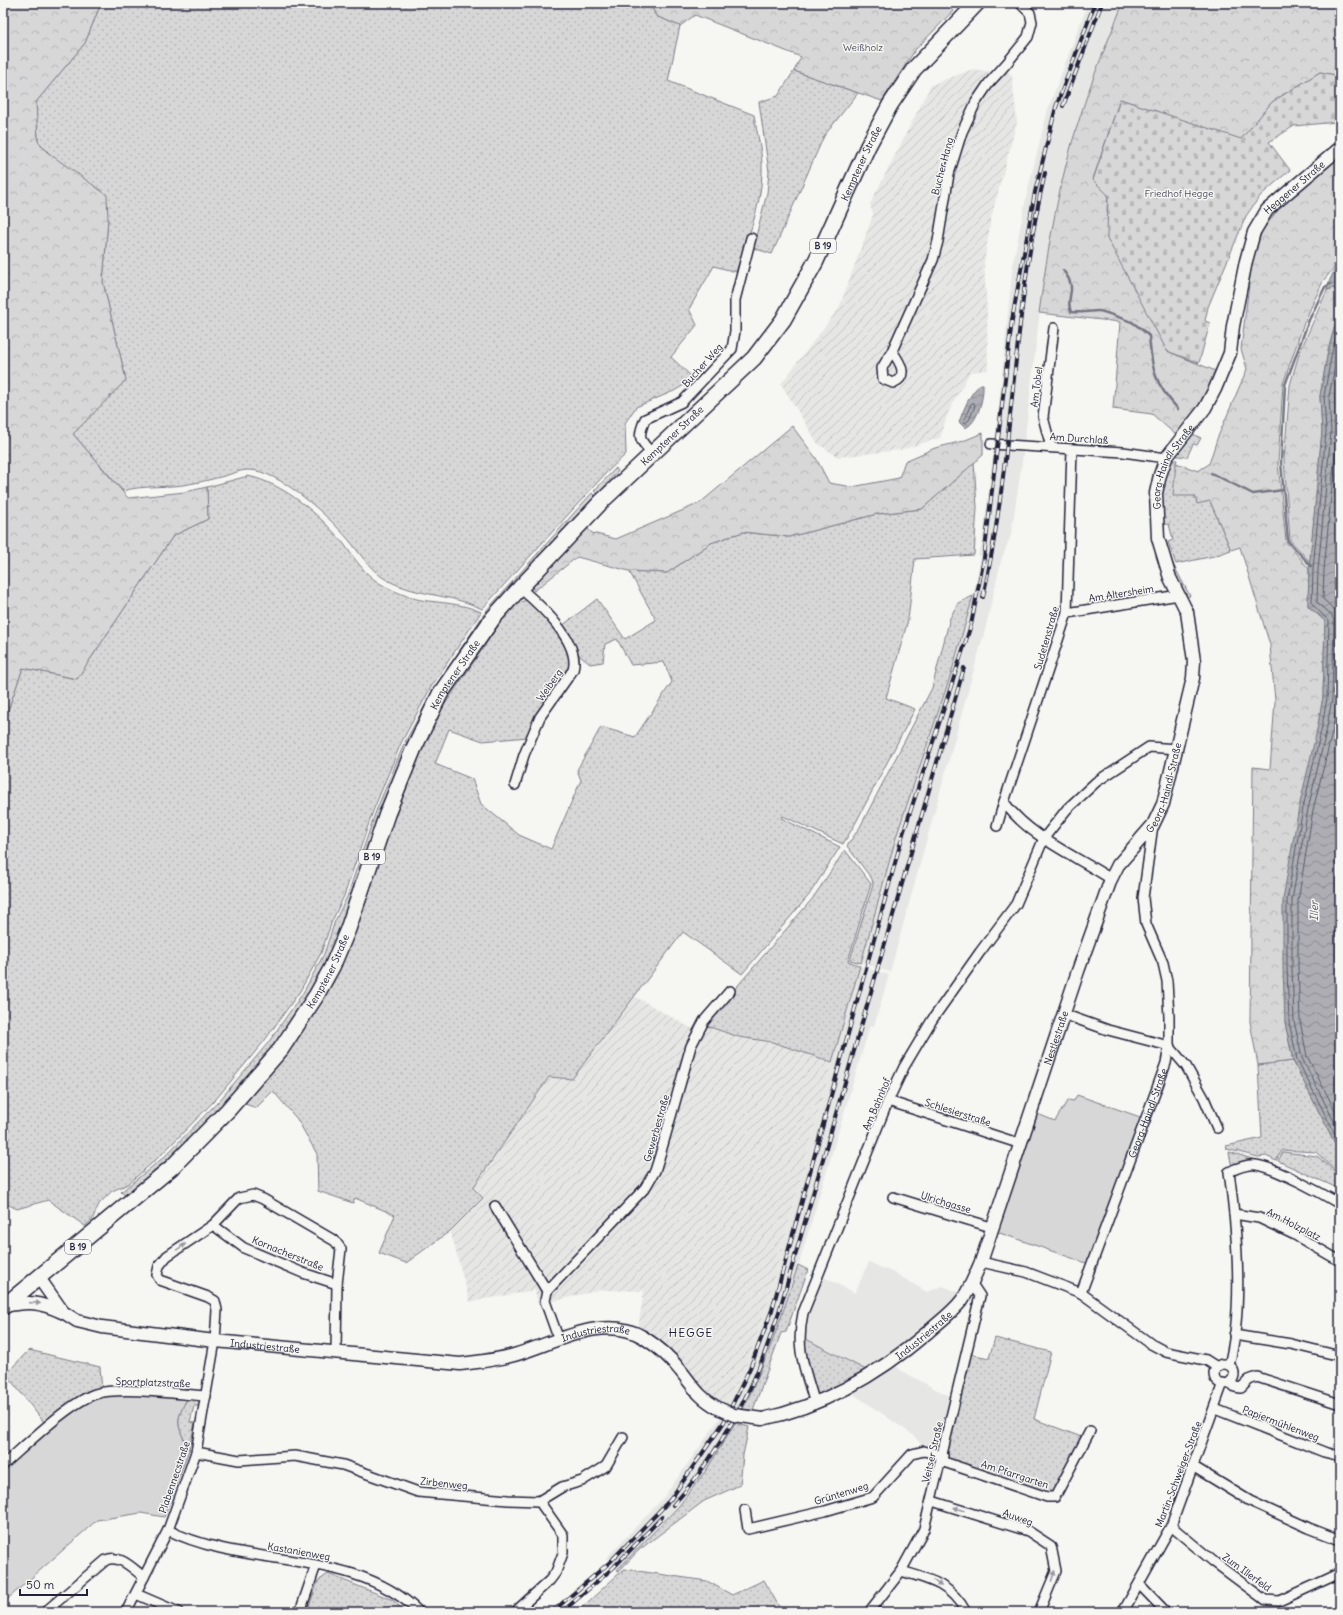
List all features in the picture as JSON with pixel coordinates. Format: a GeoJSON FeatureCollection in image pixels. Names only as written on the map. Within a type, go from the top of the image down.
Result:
{"type":"FeatureCollection","features":[{"type":"Feature","properties":{"kind":"main road","name":"Kemptener Straße"},"geometry":{"type":"LineString","coordinates":[[39,1278],[172,1167],[228,1110],[281,1048],[316,996],[332,966],[348,929],[387,814],[414,748],[440,694],[493,618],[520,588],[602,501],[754,358],[784,320],[816,261],[868,146],[903,85],[928,54],[977,3]]}},
{"type":"Feature","properties":{"kind":"main road","name":"B 19"},"geometry":{"type":"LineString","coordinates":[[4,1306],[39,1278]]}},
{"type":"Feature","properties":{"kind":"street","name":"Bucher Hang"},"geometry":{"type":"LineString","coordinates":[[892,351],[933,260],[938,241],[941,213],[949,174],[962,132],[976,102],[989,83],[1008,63],[1028,37],[1032,22],[1030,14],[1020,3]]}},
{"type":"Feature","properties":{"kind":"street","name":"Heggener Straße"},"geometry":{"type":"LineString","coordinates":[[1254,232],[1267,210],[1340,148]]}},
{"type":"Feature","properties":{"kind":"street","name":"Georg-Haindl-Straße"},"geometry":{"type":"LineString","coordinates":[[1081,1293],[1166,1064],[1169,1046],[1167,981],[1164,963],[1146,924],[1143,898],[1153,824],[1163,804],[1177,749],[1193,678],[1194,661],[1187,612],[1170,578],[1163,558],[1156,517],[1156,493],[1166,458],[1205,408],[1230,354],[1233,326],[1246,261],[1254,232]]}},
{"type":"Feature","properties":{"kind":"street","name":"Bucher Weg"},"geometry":{"type":"LineString","coordinates":[[652,453],[641,443],[639,434],[645,419],[682,402],[732,349],[735,331],[735,300],[751,238]]}},
{"type":"Feature","properties":{"kind":"street","name":"Am Tobel"},"geometry":{"type":"LineString","coordinates":[[1050,447],[1043,417],[1054,328]]}},
{"type":"Feature","properties":{"kind":"street","name":"Am Durchlaß"},"geometry":{"type":"LineString","coordinates":[[990,444],[1129,452],[1166,458]]}},
{"type":"Feature","properties":{"kind":"street","name":"Sudetenstraße"},"geometry":{"type":"LineString","coordinates":[[997,826],[1067,613],[1072,449]]}},
{"type":"Feature","properties":{"kind":"street","name":"Weiberg"},"geometry":{"type":"LineString","coordinates":[[515,786],[532,733],[540,717],[573,670],[575,662],[572,648],[563,634],[539,604],[520,588]]}},
{"type":"Feature","properties":{"kind":"street","name":"Am Altersheim"},"geometry":{"type":"LineString","coordinates":[[1067,613],[1179,595]]}},
{"type":"Feature","properties":{"kind":"street","name":"Am Bahnhof"},"geometry":{"type":"LineString","coordinates":[[815,1404],[799,1348],[799,1332],[803,1313],[888,1101],[904,1068],[932,1020],[1016,904],[1044,838],[1071,805],[1096,782],[1150,747],[1177,749]]}},
{"type":"Feature","properties":{"kind":"street"},"geometry":{"type":"LineString","coordinates":[[1004,802],[1012,812],[1044,838],[1111,879]]}},
{"type":"Feature","properties":{"kind":"street","name":"Nestlestraße"},"geometry":{"type":"LineString","coordinates":[[981,1262],[991,1227],[1021,1144],[1063,1014],[1111,879],[1118,865],[1153,824]]}},
{"type":"Feature","properties":{"kind":"street","name":"Gewerbestraße"},"geometry":{"type":"LineString","coordinates":[[546,1290],[645,1188],[655,1171],[691,1046],[704,1021],[730,991]]}},
{"type":"Feature","properties":{"kind":"street"},"geometry":{"type":"LineString","coordinates":[[1063,1014],[1108,1030],[1169,1046],[1186,1066],[1204,1098],[1217,1128]]}},
{"type":"Feature","properties":{"kind":"street","name":"Schlesierstraße"},"geometry":{"type":"LineString","coordinates":[[888,1101],[1021,1144]]}},
{"type":"Feature","properties":{"kind":"street"},"geometry":{"type":"LineString","coordinates":[[1226,1383],[1234,1373],[1229,1365],[1234,1335],[1237,1291],[1234,1214],[1229,1172],[1242,1166],[1256,1165],[1284,1175],[1340,1204]]}},
{"type":"Feature","properties":{"kind":"street"},"geometry":{"type":"LineString","coordinates":[[213,1225],[239,1198],[253,1195],[263,1199],[335,1241],[341,1249],[338,1284],[336,1352]]}},
{"type":"Feature","properties":{"kind":"street","name":"Ulrichgasse"},"geometry":{"type":"LineString","coordinates":[[893,1197],[991,1227]]}},
{"type":"Feature","properties":{"kind":"street"},"geometry":{"type":"LineString","coordinates":[[495,1206],[546,1290],[545,1301],[559,1340]]}},
{"type":"Feature","properties":{"kind":"street","name":"Am Holzplatz"},"geometry":{"type":"LineString","coordinates":[[1234,1214],[1259,1218],[1295,1235],[1340,1261]]}},
{"type":"Feature","properties":{"kind":"street","name":"Plabennecstraße"},"geometry":{"type":"LineString","coordinates":[[126,1612],[168,1530],[196,1452],[215,1341],[217,1310],[215,1301],[208,1297],[160,1280],[157,1275],[159,1266],[167,1256],[213,1225]]}},
{"type":"Feature","properties":{"kind":"street","name":"Kornacherstraße"},"geometry":{"type":"LineString","coordinates":[[213,1225],[244,1248],[303,1273],[338,1284]]}},
{"type":"Feature","properties":{"kind":"street","name":"Industriestraße"},"geometry":{"type":"LineString","coordinates":[[39,1278],[63,1312],[77,1321],[102,1327],[215,1341],[460,1364],[487,1362],[514,1355],[590,1330],[605,1328],[633,1332],[656,1346],[680,1370],[702,1399],[734,1415],[762,1419],[788,1414],[815,1404],[861,1381],[912,1346],[961,1301],[972,1284],[981,1262]]}},
{"type":"Feature","properties":{"kind":"street"},"geometry":{"type":"LineString","coordinates":[[981,1262],[1026,1272],[1081,1293],[1151,1344],[1166,1352],[1206,1360],[1217,1367]]}},
{"type":"Feature","properties":{"kind":"street","name":"Veitser Straße"},"geometry":{"type":"LineString","coordinates":[[869,1612],[901,1571],[924,1529],[932,1501],[980,1296],[972,1284]]}},
{"type":"Feature","properties":{"kind":"street"},"geometry":{"type":"LineString","coordinates":[[4,1306],[19,1303],[42,1303],[63,1312]]}},
{"type":"Feature","properties":{"kind":"street"},"geometry":{"type":"LineString","coordinates":[[1234,1335],[1291,1344],[1340,1356]]}},
{"type":"Feature","properties":{"kind":"street"},"geometry":{"type":"LineString","coordinates":[[1229,1365],[1222,1364],[1217,1367],[1215,1377],[1235,1387],[1241,1388],[1249,1380],[1257,1377],[1340,1404]]}},
{"type":"Feature","properties":{"kind":"street","name":"Martin-Schweiger-Straße"},"geometry":{"type":"LineString","coordinates":[[1123,1612],[1140,1585],[1171,1526],[1194,1467],[1214,1409],[1226,1383]]}},
{"type":"Feature","properties":{"kind":"street","name":"Sportplatzstraße"},"geometry":{"type":"LineString","coordinates":[[3,1465],[79,1402],[96,1394],[120,1391],[206,1396]]}},
{"type":"Feature","properties":{"kind":"street","name":"Papiermühlenweg"},"geometry":{"type":"LineString","coordinates":[[1214,1409],[1324,1452],[1340,1456]]}},
{"type":"Feature","properties":{"kind":"street","name":"Am Pfarrgarten"},"geometry":{"type":"LineString","coordinates":[[942,1458],[1046,1497],[1055,1498],[1090,1431]]}},
{"type":"Feature","properties":{"kind":"street"},"geometry":{"type":"LineString","coordinates":[[515,1612],[547,1583],[556,1572],[563,1553],[562,1535],[539,1501],[562,1486],[582,1480],[606,1466],[623,1437]]}},
{"type":"Feature","properties":{"kind":"street","name":"Grüntenweg"},"geometry":{"type":"LineString","coordinates":[[745,1510],[748,1528],[825,1511],[874,1497],[912,1454],[924,1451],[942,1458]]}},
{"type":"Feature","properties":{"kind":"street","name":"Zirbenweg"},"geometry":{"type":"LineString","coordinates":[[196,1452],[239,1460],[295,1456],[344,1465],[418,1492],[508,1500],[539,1501]]}},
{"type":"Feature","properties":{"kind":"street"},"geometry":{"type":"LineString","coordinates":[[1194,1467],[1250,1501],[1308,1528],[1340,1540]]}},
{"type":"Feature","properties":{"kind":"street","name":"Auweg"},"geometry":{"type":"LineString","coordinates":[[932,1501],[1028,1531],[1051,1546],[1056,1571],[1039,1612]]}},
{"type":"Feature","properties":{"kind":"street","name":"Zum Illerfeld"},"geometry":{"type":"LineString","coordinates":[[1171,1526],[1214,1562],[1265,1600],[1280,1601],[1340,1573]]}},
{"type":"Feature","properties":{"kind":"street","name":"Kastanienweg"},"geometry":{"type":"LineString","coordinates":[[168,1530],[186,1539],[209,1546],[338,1569],[396,1594],[419,1612]]}},
{"type":"Feature","properties":{"kind":"street"},"geometry":{"type":"LineString","coordinates":[[45,1612],[106,1560],[113,1557],[118,1558],[144,1578]]}},
{"type":"Feature","properties":{"kind":"street"},"geometry":{"type":"LineString","coordinates":[[300,1612],[316,1565]]}},
{"type":"Feature","properties":{"kind":"street"},"geometry":{"type":"LineString","coordinates":[[901,1571],[932,1579],[959,1600],[966,1612]]}},
{"type":"Feature","properties":{"kind":"street"},"geometry":{"type":"LineString","coordinates":[[1140,1585],[1166,1612]]}},
{"type":"Feature","properties":{"kind":"street"},"geometry":{"type":"LineString","coordinates":[[136,1594],[178,1612]]}},
{"type":"Feature","properties":{"kind":"shaded area"},"geometry":{"type":"Polygon","coordinates":[[[1088,3],[1123,3],[1080,117],[1058,197],[1045,269],[1022,462],[1011,535],[1001,561],[985,630],[890,972],[861,963],[897,834],[951,674],[973,596],[981,556],[978,555],[982,544],[997,423],[1013,263],[1028,189],[1048,109],[1088,3]]]}},
{"type":"Feature","properties":{"kind":"shaded area"},"geometry":{"type":"Polygon","coordinates":[[[1000,63],[1012,76],[1017,122],[991,218],[984,264],[987,310],[988,370],[970,372],[948,413],[940,438],[900,450],[838,457],[818,444],[781,384],[839,308],[873,215],[870,204],[931,85],[973,69],[991,72],[1000,63]]]}},
{"type":"Feature","properties":{"kind":"shaded area"},"geometry":{"type":"Polygon","coordinates":[[[860,966],[889,975],[874,1026],[870,1026],[784,1314],[761,1373],[743,1409],[736,1408],[727,1404],[746,1366],[766,1309],[832,1062],[860,966]]]}},
{"type":"Feature","properties":{"kind":"shaded area"},"geometry":{"type":"Polygon","coordinates":[[[634,996],[700,1033],[704,1025],[739,1037],[772,1042],[832,1062],[766,1309],[746,1366],[727,1404],[706,1394],[644,1332],[638,1328],[644,1291],[600,1290],[538,1305],[535,1290],[470,1302],[450,1231],[483,1198],[473,1188],[549,1077],[572,1079],[634,996]]]}},
{"type":"Feature","properties":{"kind":"shaded area"},"geometry":{"type":"Polygon","coordinates":[[[869,1262],[898,1275],[927,1292],[943,1286],[962,1294],[932,1325],[868,1371],[802,1337],[806,1314],[822,1276],[855,1293],[869,1262]]]}},
{"type":"Feature","properties":{"kind":"shaded area"},"geometry":{"type":"Polygon","coordinates":[[[894,1364],[902,1371],[953,1397],[940,1452],[924,1448],[913,1435],[849,1391],[894,1364]]]}},
{"type":"Feature","properties":{"kind":"shaded area"},"geometry":{"type":"Polygon","coordinates":[[[720,1418],[735,1423],[707,1469],[679,1506],[617,1570],[606,1558],[664,1497],[720,1418]]]}},
{"type":"Feature","properties":{"kind":"green space"},"geometry":{"type":"Polygon","coordinates":[[[3,3],[101,3],[85,43],[36,102],[38,141],[47,152],[107,195],[108,219],[103,282],[126,380],[73,434],[128,498],[185,492],[207,487],[208,519],[173,536],[77,679],[23,668],[3,724],[3,3]]]}},
{"type":"Feature","properties":{"kind":"green space"},"geometry":{"type":"Polygon","coordinates":[[[101,3],[650,3],[656,16],[680,26],[668,81],[754,115],[761,151],[762,173],[759,198],[749,236],[736,272],[714,266],[689,309],[697,325],[671,357],[694,379],[674,391],[636,407],[625,423],[626,454],[605,474],[482,609],[458,600],[406,588],[382,577],[368,564],[348,539],[329,519],[302,496],[274,477],[260,472],[245,470],[189,484],[138,488],[123,491],[72,433],[126,380],[103,282],[108,219],[38,141],[36,102],[85,43],[101,3]]]}},
{"type":"Feature","properties":{"kind":"green space","name":"Weißholz"},"geometry":{"type":"Polygon","coordinates":[[[650,3],[953,3],[949,7],[953,11],[915,50],[882,101],[794,71],[801,57],[695,15],[680,26],[656,16],[650,3]]]}},
{"type":"Feature","properties":{"kind":"green space"},"geometry":{"type":"Polygon","coordinates":[[[1123,3],[1340,3],[1340,76],[1320,72],[1272,102],[1241,140],[1120,99],[1093,179],[1108,195],[1107,211],[1167,351],[1218,372],[1202,404],[1176,435],[1152,414],[1113,409],[1120,322],[1039,313],[1050,239],[1066,165],[1085,102],[1123,3]]]}},
{"type":"Feature","properties":{"kind":"green space"},"geometry":{"type":"Polygon","coordinates":[[[794,71],[858,93],[824,136],[772,254],[753,248],[767,193],[769,172],[759,102],[778,96],[794,71]]]}},
{"type":"Feature","properties":{"kind":"green space","name":"Friedhof Hegge"},"geometry":{"type":"Polygon","coordinates":[[[1320,72],[1340,76],[1340,119],[1337,122],[1294,126],[1269,142],[1290,170],[1260,196],[1246,216],[1208,307],[1205,321],[1210,323],[1199,363],[1167,351],[1107,238],[1108,195],[1093,180],[1120,99],[1241,139],[1272,102],[1320,72]]]}},
{"type":"Feature","properties":{"kind":"green space"},"geometry":{"type":"Polygon","coordinates":[[[1340,155],[1340,246],[1334,268],[1323,281],[1304,323],[1283,384],[1278,463],[1286,541],[1309,569],[1308,606],[1325,621],[1323,697],[1317,730],[1285,1022],[1293,1061],[1258,1065],[1250,1022],[1253,767],[1270,769],[1275,701],[1270,645],[1240,547],[1231,550],[1210,501],[1197,504],[1195,496],[1173,496],[1176,463],[1198,471],[1209,464],[1217,439],[1247,369],[1241,349],[1252,260],[1262,231],[1279,208],[1340,155]]]}},
{"type":"Feature","properties":{"kind":"green space"},"geometry":{"type":"Polygon","coordinates":[[[1334,288],[1340,299],[1340,307],[1328,351],[1320,396],[1322,431],[1310,562],[1290,540],[1284,460],[1290,385],[1299,354],[1327,290],[1334,288]]]}},
{"type":"Feature","properties":{"kind":"green space"},"geometry":{"type":"Polygon","coordinates":[[[792,426],[816,458],[829,483],[852,487],[899,478],[905,461],[935,448],[963,441],[983,433],[983,455],[922,509],[877,514],[789,537],[743,532],[711,543],[667,573],[629,571],[577,557],[534,591],[531,587],[587,528],[592,533],[616,539],[700,503],[792,426]]]}},
{"type":"Feature","properties":{"kind":"green space"},"geometry":{"type":"Polygon","coordinates":[[[1190,433],[1201,438],[1197,445],[1193,444],[1187,457],[1170,455],[1190,433]]]}},
{"type":"Feature","properties":{"kind":"green space"},"geometry":{"type":"Polygon","coordinates":[[[1169,460],[1177,460],[1176,463],[1195,496],[1210,501],[1231,550],[1214,556],[1176,564],[1168,542],[1173,540],[1169,524],[1161,525],[1159,494],[1169,460]]]}},
{"type":"Feature","properties":{"kind":"green space"},"geometry":{"type":"Polygon","coordinates":[[[974,462],[977,507],[974,555],[915,559],[908,620],[886,698],[915,709],[855,824],[843,844],[783,816],[781,818],[840,847],[809,895],[742,974],[683,932],[572,1079],[549,1077],[473,1188],[483,1198],[450,1231],[406,1263],[379,1253],[395,1215],[355,1198],[353,1203],[318,1191],[317,1154],[297,1119],[273,1091],[256,1108],[240,1102],[295,1035],[433,722],[500,623],[517,604],[526,600],[541,613],[560,636],[572,662],[528,737],[483,741],[449,729],[435,764],[472,779],[481,804],[519,835],[551,849],[581,780],[577,770],[601,727],[635,737],[672,682],[664,662],[631,665],[617,639],[605,644],[603,662],[590,664],[580,656],[562,626],[597,599],[625,639],[656,620],[629,571],[667,573],[711,543],[743,532],[789,537],[877,514],[922,509],[974,462]]]}},
{"type":"Feature","properties":{"kind":"green space"},"geometry":{"type":"Polygon","coordinates":[[[616,468],[618,471],[598,494],[594,491],[616,468]]]}},
{"type":"Feature","properties":{"kind":"green space"},"geometry":{"type":"Polygon","coordinates":[[[248,476],[275,486],[301,502],[335,533],[364,570],[379,583],[399,593],[416,599],[459,605],[481,612],[431,687],[401,743],[373,811],[344,896],[332,921],[321,953],[300,991],[265,1040],[216,1099],[161,1155],[128,1184],[112,1191],[99,1204],[92,1220],[85,1226],[48,1200],[17,1209],[3,1202],[3,724],[23,668],[77,679],[173,536],[208,519],[207,487],[248,476]]]}},
{"type":"Feature","properties":{"kind":"green space"},"geometry":{"type":"Polygon","coordinates":[[[592,493],[596,497],[490,614],[486,611],[592,493]]]}},
{"type":"Feature","properties":{"kind":"green space"},"geometry":{"type":"Polygon","coordinates":[[[1166,546],[1174,566],[1190,596],[1185,597],[1173,577],[1166,546]]]}},
{"type":"Feature","properties":{"kind":"green space"},"geometry":{"type":"Polygon","coordinates":[[[973,596],[951,674],[897,834],[861,963],[850,960],[873,885],[872,879],[847,846],[860,827],[932,688],[950,618],[958,603],[973,596]]]}},
{"type":"Feature","properties":{"kind":"green space"},"geometry":{"type":"Polygon","coordinates":[[[484,614],[489,617],[409,744],[405,742],[434,689],[484,614]]]}},
{"type":"Feature","properties":{"kind":"green space"},"geometry":{"type":"Polygon","coordinates":[[[404,744],[409,747],[345,921],[326,966],[310,994],[271,1050],[226,1103],[177,1151],[125,1195],[121,1192],[164,1157],[219,1101],[268,1043],[303,993],[324,954],[335,921],[347,897],[376,811],[404,744]]]}},
{"type":"Feature","properties":{"kind":"green space"},"geometry":{"type":"Polygon","coordinates":[[[845,850],[871,884],[848,961],[860,966],[832,1062],[772,1042],[739,1037],[704,1025],[813,898],[845,850]]]}},
{"type":"Feature","properties":{"kind":"green space"},"geometry":{"type":"Polygon","coordinates":[[[1293,1061],[1340,1153],[1340,1175],[1316,1152],[1282,1150],[1276,1161],[1266,1156],[1258,1157],[1227,1149],[1226,1146],[1262,1138],[1258,1065],[1293,1061]]]}},
{"type":"Feature","properties":{"kind":"green space"},"geometry":{"type":"Polygon","coordinates":[[[1077,1095],[1143,1118],[1089,1264],[994,1231],[1035,1113],[1055,1121],[1068,1100],[1074,1101],[1077,1095]]]}},
{"type":"Feature","properties":{"kind":"green space"},"geometry":{"type":"Polygon","coordinates":[[[1229,1152],[1256,1160],[1255,1164],[1232,1168],[1229,1152]]]}},
{"type":"Feature","properties":{"kind":"green space"},"geometry":{"type":"Polygon","coordinates":[[[1283,1152],[1317,1156],[1340,1176],[1340,1190],[1336,1188],[1338,1183],[1335,1187],[1278,1161],[1283,1152]]]}},
{"type":"Feature","properties":{"kind":"green space"},"geometry":{"type":"Polygon","coordinates":[[[798,1265],[808,1270],[786,1332],[781,1333],[753,1410],[743,1409],[774,1338],[798,1265]]]}},
{"type":"Feature","properties":{"kind":"green space"},"geometry":{"type":"Polygon","coordinates":[[[802,1337],[868,1371],[816,1399],[802,1337]]]}},
{"type":"Feature","properties":{"kind":"green space"},"geometry":{"type":"Polygon","coordinates":[[[995,1338],[1051,1352],[1034,1419],[1084,1438],[1054,1494],[946,1460],[970,1354],[989,1358],[995,1338]]]}},
{"type":"Feature","properties":{"kind":"green space"},"geometry":{"type":"Polygon","coordinates":[[[29,1350],[100,1367],[102,1391],[46,1425],[6,1374],[29,1350]]]}},
{"type":"Feature","properties":{"kind":"green space"},"geometry":{"type":"Polygon","coordinates":[[[114,1393],[188,1397],[179,1418],[179,1424],[189,1450],[164,1517],[141,1513],[97,1520],[3,1603],[3,1468],[79,1404],[96,1396],[114,1393]]]}},
{"type":"Feature","properties":{"kind":"green space"},"geometry":{"type":"Polygon","coordinates":[[[188,1397],[200,1398],[199,1406],[194,1406],[190,1422],[195,1423],[189,1450],[179,1424],[181,1412],[188,1397]]]}},
{"type":"Feature","properties":{"kind":"green space"},"geometry":{"type":"Polygon","coordinates":[[[735,1423],[749,1427],[743,1455],[740,1485],[704,1501],[639,1550],[619,1571],[617,1570],[679,1506],[707,1469],[735,1423]]]}},
{"type":"Feature","properties":{"kind":"green space"},"geometry":{"type":"Polygon","coordinates":[[[624,1569],[707,1581],[732,1595],[764,1580],[782,1612],[577,1612],[624,1569]]]}},
{"type":"Feature","properties":{"kind":"green space"},"geometry":{"type":"Polygon","coordinates":[[[328,1574],[393,1600],[405,1612],[307,1612],[318,1581],[328,1574]]]}},
{"type":"Feature","properties":{"kind":"water"},"geometry":{"type":"Polygon","coordinates":[[[1340,256],[1340,299],[1334,288],[1327,290],[1329,281],[1340,256]]]}},
{"type":"Feature","properties":{"kind":"water","name":"Iller"},"geometry":{"type":"Polygon","coordinates":[[[1340,307],[1340,1153],[1293,1061],[1285,1022],[1283,899],[1299,807],[1323,697],[1325,621],[1308,606],[1309,569],[1322,431],[1320,396],[1328,351],[1340,307]]]}},
{"type":"Feature","properties":{"kind":"water"},"geometry":{"type":"Polygon","coordinates":[[[981,384],[983,384],[983,389],[977,415],[970,425],[965,428],[959,422],[965,406],[974,391],[981,384]]]}},
{"type":"Feature","properties":{"kind":"waterway"},"geometry":{"type":"LineString","coordinates":[[1063,270],[1068,277],[1071,288],[1069,301],[1071,312],[1099,311],[1132,322],[1149,336],[1151,358],[1156,376],[1164,391],[1178,409]]}},
{"type":"Feature","properties":{"kind":"waterway"},"geometry":{"type":"LineString","coordinates":[[1311,566],[1288,541],[1281,462],[1285,385],[1309,320],[1325,287],[1330,284]]}},
{"type":"Feature","properties":{"kind":"waterway"},"geometry":{"type":"LineString","coordinates":[[1211,473],[1253,494],[1283,490]]}},
{"type":"Feature","properties":{"kind":"railway"},"geometry":{"type":"LineString","coordinates":[[552,1612],[610,1562],[670,1500],[724,1422],[750,1368],[772,1310],[903,834],[971,625],[984,558],[1012,320],[1035,192],[1056,107],[1095,3]]}},
{"type":"Feature","properties":{"kind":"railway"},"geometry":{"type":"LineString","coordinates":[[1063,106],[1102,3]]}},
{"type":"Feature","properties":{"kind":"railway"},"geometry":{"type":"LineString","coordinates":[[983,597],[1001,491],[1026,279],[1034,226],[1045,173]]}},
{"type":"Feature","properties":{"kind":"railway"},"geometry":{"type":"LineString","coordinates":[[673,1505],[697,1476],[732,1423],[761,1363],[769,1341],[779,1312],[964,668]]}},
{"type":"Feature","properties":{"kind":"railway"},"geometry":{"type":"LineString","coordinates":[[562,1612],[614,1567],[662,1517]]}},
{"type":"Feature","properties":{"kind":"district","name":"HEGGE"},"geometry":{"type":"Point","coordinates":[691,1333]}}]}
